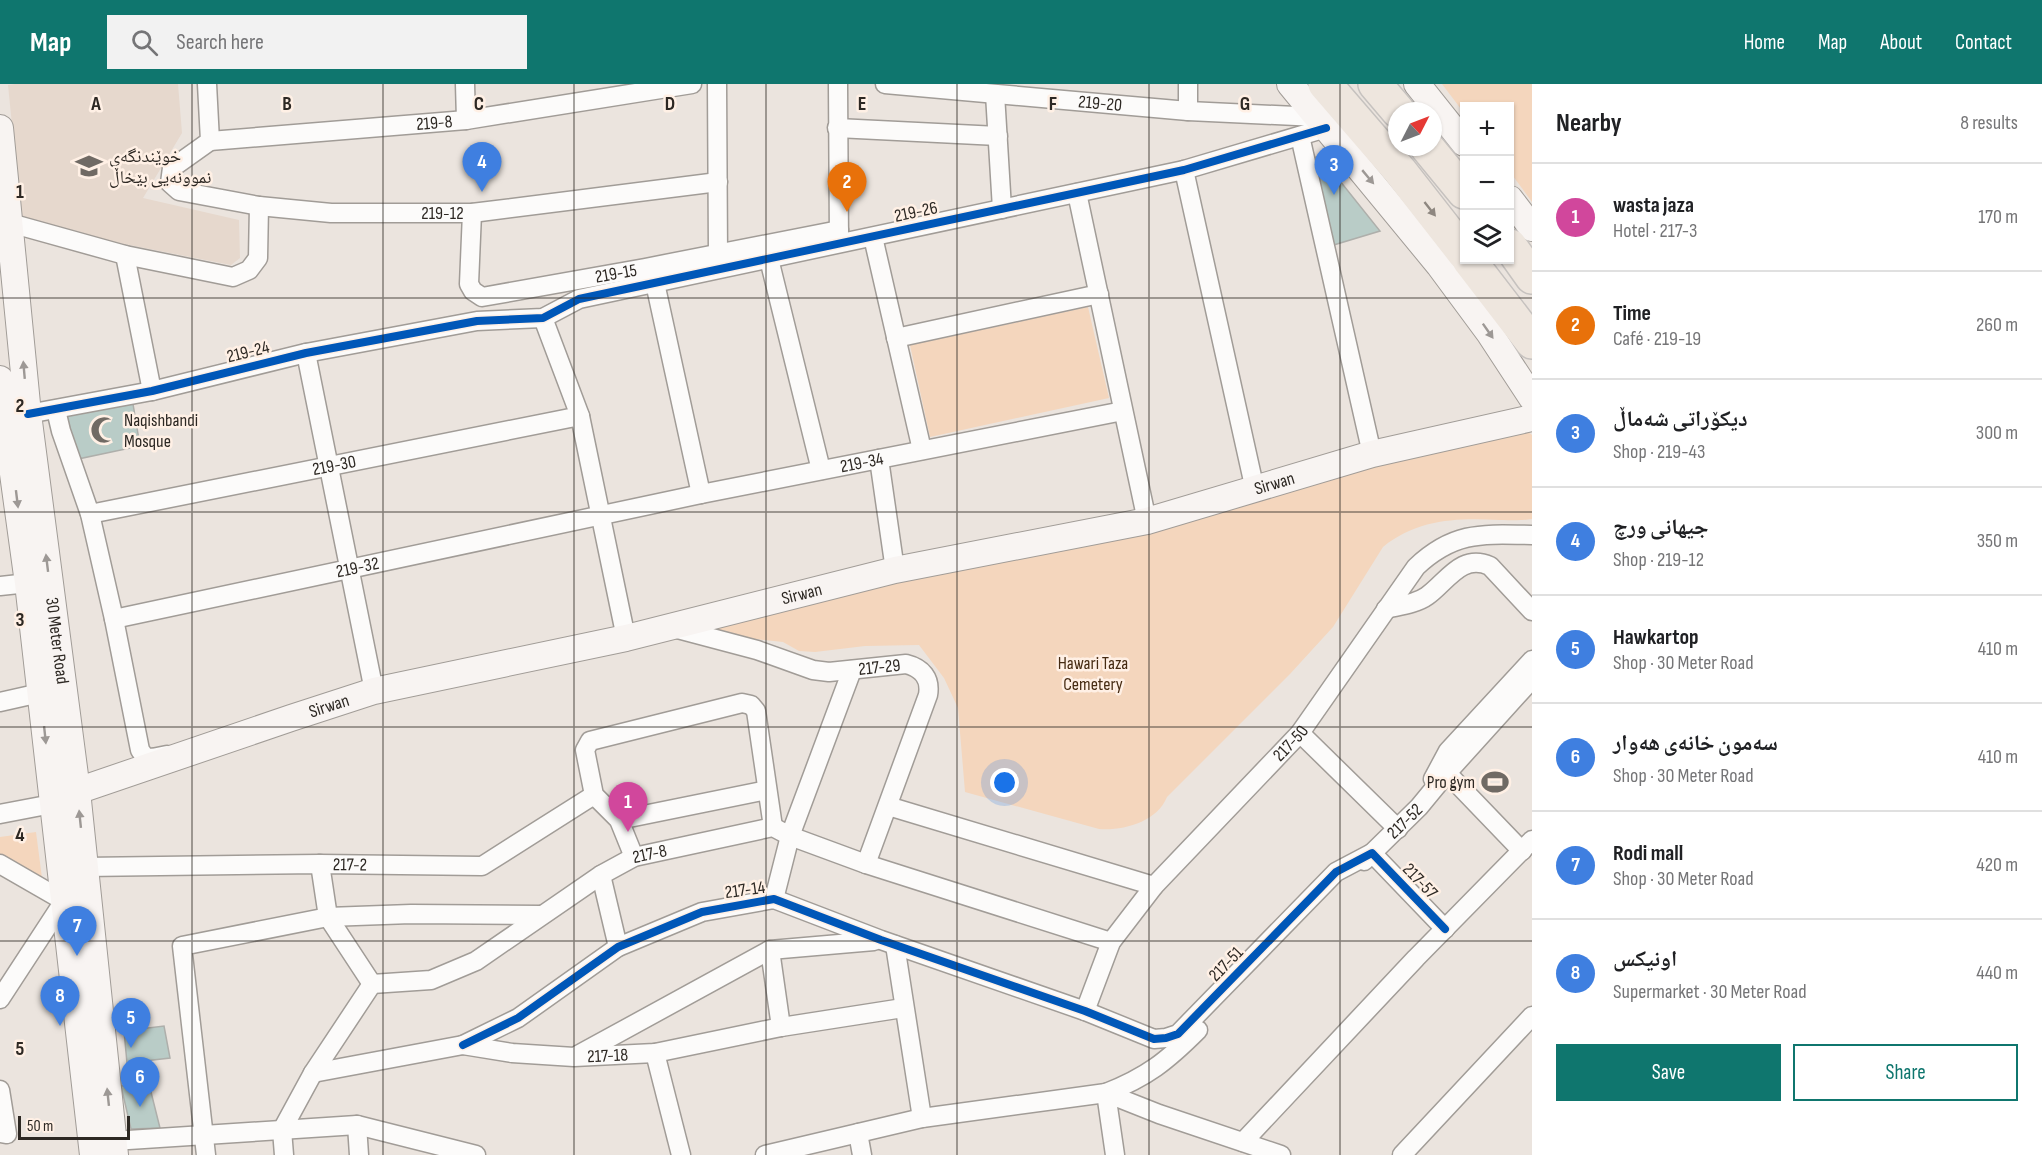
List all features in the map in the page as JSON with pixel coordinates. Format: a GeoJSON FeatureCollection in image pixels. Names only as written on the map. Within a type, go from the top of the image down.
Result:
{"type":"FeatureCollection","features":[{"type":"Feature","properties":{"kind":"highway"},"geometry":{"type":"LineString","coordinates":[[1325,84],[1401,171],[1460,248]]}},
{"type":"Feature","properties":{"kind":"highway"},"geometry":{"type":"LineString","coordinates":[[1375,84],[1390,102]]}},
{"type":"Feature","properties":{"kind":"highway"},"geometry":{"type":"LineString","coordinates":[[1434,156],[1460,187]]}},
{"type":"Feature","properties":{"kind":"highway"},"geometry":{"type":"LineString","coordinates":[[1514,253],[1532,277]]}},
{"type":"Feature","properties":{"kind":"highway"},"geometry":{"type":"LineString","coordinates":[[1472,264],[1532,342]]}},
{"type":"Feature","properties":{"kind":"main road"},"geometry":{"type":"LineString","coordinates":[[1290,84],[1439,265],[1490,334],[1532,398]]}},
{"type":"Feature","properties":{"kind":"main road"},"geometry":{"type":"LineString","coordinates":[[1417,84],[1460,138]]}},
{"type":"Feature","properties":{"kind":"main road","name":"30 Meter Road"},"geometry":{"type":"LineString","coordinates":[[0,128],[3,187],[9,223],[28,414],[77,791],[107,1150]]}},
{"type":"Feature","properties":{"kind":"main road"},"geometry":{"type":"LineString","coordinates":[[1514,205],[1532,228]]}},
{"type":"Feature","properties":{"kind":"main road","name":"30 Meter Road"},"geometry":{"type":"LineString","coordinates":[[0,379],[7,470],[28,583],[64,901],[107,1150]]}},
{"type":"Feature","properties":{"kind":"main road","name":"Sirwan"},"geometry":{"type":"LineString","coordinates":[[77,791],[374,691],[626,638],[895,570],[1147,521],[1372,454],[1532,417]]}},
{"type":"Feature","properties":{"kind":"street"},"geometry":{"type":"LineString","coordinates":[[207,84],[210,141]]}},
{"type":"Feature","properties":{"kind":"street"},"geometry":{"type":"LineString","coordinates":[[465,84],[466,120]]}},
{"type":"Feature","properties":{"kind":"street","name":"219-8"},"geometry":{"type":"LineString","coordinates":[[210,141],[466,120],[692,84]]}},
{"type":"Feature","properties":{"kind":"street"},"geometry":{"type":"LineString","coordinates":[[717,84],[718,254]]}},
{"type":"Feature","properties":{"kind":"street"},"geometry":{"type":"LineString","coordinates":[[838,84],[839,237]]}},
{"type":"Feature","properties":{"kind":"street","name":"219-20"},"geometry":{"type":"LineString","coordinates":[[885,84],[1322,123]]}},
{"type":"Feature","properties":{"kind":"street"},"geometry":{"type":"LineString","coordinates":[[1188,84],[1188,111]]}},
{"type":"Feature","properties":{"kind":"street"},"geometry":{"type":"LineString","coordinates":[[995,94],[1002,209]]}},
{"type":"Feature","properties":{"kind":"street","name":"219-26"},"geometry":{"type":"LineString","coordinates":[[477,321],[543,318],[579,299],[769,259],[839,237],[873,237],[1184,170],[1300,136],[1322,123]]}},
{"type":"Feature","properties":{"kind":"street"},"geometry":{"type":"LineString","coordinates":[[837,128],[998,136]]}},
{"type":"Feature","properties":{"kind":"street"},"geometry":{"type":"LineString","coordinates":[[1300,136],[1372,454]]}},
{"type":"Feature","properties":{"kind":"street","name":"219-12"},"geometry":{"type":"LineString","coordinates":[[210,141],[172,168],[170,183],[179,191],[259,206],[331,213],[472,213],[718,182]]}},
{"type":"Feature","properties":{"kind":"street"},"geometry":{"type":"LineString","coordinates":[[1184,170],[1255,490]]}},
{"type":"Feature","properties":{"kind":"street"},"geometry":{"type":"LineString","coordinates":[[1077,193],[1147,521]]}},
{"type":"Feature","properties":{"kind":"street"},"geometry":{"type":"LineString","coordinates":[[9,223],[125,255],[233,277],[249,270],[258,258],[259,206]]}},
{"type":"Feature","properties":{"kind":"street","name":"219-15"},"geometry":{"type":"LineString","coordinates":[[472,213],[469,284],[473,291],[482,297],[718,254],[839,237]]}},
{"type":"Feature","properties":{"kind":"street"},"geometry":{"type":"LineString","coordinates":[[873,237],[922,450]]}},
{"type":"Feature","properties":{"kind":"street"},"geometry":{"type":"LineString","coordinates":[[125,255],[152,391]]}},
{"type":"Feature","properties":{"kind":"street"},"geometry":{"type":"LineString","coordinates":[[769,259],[821,470]]}},
{"type":"Feature","properties":{"kind":"street"},"geometry":{"type":"LineString","coordinates":[[655,283],[701,494]]}},
{"type":"Feature","properties":{"kind":"street"},"geometry":{"type":"LineString","coordinates":[[896,338],[1099,294]]}},
{"type":"Feature","properties":{"kind":"street"},"geometry":{"type":"LineString","coordinates":[[543,318],[580,416],[626,638]]}},
{"type":"Feature","properties":{"kind":"street","name":"219-24"},"geometry":{"type":"LineString","coordinates":[[28,414],[152,391],[306,353],[477,321]]}},
{"type":"Feature","properties":{"kind":"street"},"geometry":{"type":"LineString","coordinates":[[306,353],[374,691]]}},
{"type":"Feature","properties":{"kind":"street"},"geometry":{"type":"LineString","coordinates":[[56,410],[90,514],[140,750],[145,757],[152,758],[195,750]]}},
{"type":"Feature","properties":{"kind":"street","name":"219-34"},"geometry":{"type":"LineString","coordinates":[[601,515],[1123,411]]}},
{"type":"Feature","properties":{"kind":"street","name":"219-30"},"geometry":{"type":"LineString","coordinates":[[90,514],[580,416]]}},
{"type":"Feature","properties":{"kind":"street"},"geometry":{"type":"LineString","coordinates":[[879,459],[895,570]]}},
{"type":"Feature","properties":{"kind":"street","name":"219-32"},"geometry":{"type":"LineString","coordinates":[[114,619],[601,515]]}},
{"type":"Feature","properties":{"kind":"street","name":"217-50"},"geometry":{"type":"LineString","coordinates":[[1085,1011],[1111,942],[1154,886],[1300,733],[1416,567],[1430,554],[1455,540],[1489,534],[1532,535]]}},
{"type":"Feature","properties":{"kind":"street"},"geometry":{"type":"LineString","coordinates":[[1386,609],[1425,598],[1459,567],[1481,562],[1490,566],[1532,611]]}},
{"type":"Feature","properties":{"kind":"street"},"geometry":{"type":"LineString","coordinates":[[0,586],[28,583]]}},
{"type":"Feature","properties":{"kind":"street","name":"217-29"},"geometry":{"type":"LineString","coordinates":[[669,627],[757,650],[813,670],[829,672],[906,664],[915,666],[924,674],[930,685],[928,695],[866,864]]}},
{"type":"Feature","properties":{"kind":"street"},"geometry":{"type":"LineString","coordinates":[[1419,807],[1448,751],[1532,660]]}},
{"type":"Feature","properties":{"kind":"street"},"geometry":{"type":"LineString","coordinates":[[774,900],[790,836],[852,670]]}},
{"type":"Feature","properties":{"kind":"street","name":"217-52"},"geometry":{"type":"LineString","coordinates":[[765,1155],[922,1118],[1106,1093],[1132,1083],[1174,1054],[1419,807],[1532,679]]}},
{"type":"Feature","properties":{"kind":"street"},"geometry":{"type":"LineString","coordinates":[[0,702],[40,693]]}},
{"type":"Feature","properties":{"kind":"street"},"geometry":{"type":"LineString","coordinates":[[634,857],[620,820],[594,795],[585,750],[590,741],[742,703],[750,705],[756,711],[773,827],[790,836],[866,864],[1111,942]]}},
{"type":"Feature","properties":{"kind":"street"},"geometry":{"type":"LineString","coordinates":[[1300,733],[1398,828]]}},
{"type":"Feature","properties":{"kind":"street"},"geometry":{"type":"LineString","coordinates":[[1243,1142],[1527,845],[1447,773]]}},
{"type":"Feature","properties":{"kind":"street"},"geometry":{"type":"LineString","coordinates":[[620,820],[767,790]]}},
{"type":"Feature","properties":{"kind":"street","name":"217-2"},"geometry":{"type":"LineString","coordinates":[[84,867],[320,864],[483,866],[594,795]]}},
{"type":"Feature","properties":{"kind":"street"},"geometry":{"type":"LineString","coordinates":[[0,814],[52,804]]}},
{"type":"Feature","properties":{"kind":"street"},"geometry":{"type":"LineString","coordinates":[[888,806],[1154,886]]}},
{"type":"Feature","properties":{"kind":"street","name":"217-8"},"geometry":{"type":"LineString","coordinates":[[372,984],[431,980],[476,961],[601,875],[634,857],[773,827]]}},
{"type":"Feature","properties":{"kind":"street","name":"217-57"},"geometry":{"type":"LineString","coordinates":[[1372,853],[1445,929]]}},
{"type":"Feature","properties":{"kind":"street","name":"217-51"},"geometry":{"type":"LineString","coordinates":[[1085,1011],[1154,1039],[1178,1034],[1336,872],[1372,853]]}},
{"type":"Feature","properties":{"kind":"street"},"geometry":{"type":"LineString","coordinates":[[0,864],[64,901],[0,999]]}},
{"type":"Feature","properties":{"kind":"street"},"geometry":{"type":"LineString","coordinates":[[284,1155],[282,1130],[313,1073],[372,984],[328,917],[320,864]]}},
{"type":"Feature","properties":{"kind":"street"},"geometry":{"type":"LineString","coordinates":[[601,875],[618,947]]}},
{"type":"Feature","properties":{"kind":"street","name":"217-14"},"geometry":{"type":"LineString","coordinates":[[463,1045],[518,1018],[618,947],[702,912],[774,900],[888,943],[1085,1011]]}},
{"type":"Feature","properties":{"kind":"street"},"geometry":{"type":"LineString","coordinates":[[206,1155],[182,946],[328,917],[411,914],[541,915]]}},
{"type":"Feature","properties":{"kind":"street"},"geometry":{"type":"LineString","coordinates":[[573,1057],[770,950],[888,943],[903,1008],[922,1118]]}},
{"type":"Feature","properties":{"kind":"street"},"geometry":{"type":"LineString","coordinates":[[770,950],[781,1027]]}},
{"type":"Feature","properties":{"kind":"street","name":"217-18"},"geometry":{"type":"LineString","coordinates":[[313,1073],[463,1045],[512,1053],[573,1057],[655,1053],[781,1027],[903,1008]]}},
{"type":"Feature","properties":{"kind":"street"},"geometry":{"type":"LineString","coordinates":[[1402,1155],[1532,1016]]}},
{"type":"Feature","properties":{"kind":"street"},"geometry":{"type":"LineString","coordinates":[[655,1053],[681,1155]]}},
{"type":"Feature","properties":{"kind":"street"},"geometry":{"type":"LineString","coordinates":[[0,1090],[4,1134]]}},
{"type":"Feature","properties":{"kind":"street"},"geometry":{"type":"LineString","coordinates":[[1115,1155],[1106,1093],[1159,1114],[1281,1155]]}},
{"type":"Feature","properties":{"kind":"street"},"geometry":{"type":"LineString","coordinates":[[107,1150],[204,1135],[357,1125],[476,1155]]}},
{"type":"Feature","properties":{"kind":"street"},"geometry":{"type":"LineString","coordinates":[[357,1125],[359,1155]]}},
{"type":"Feature","properties":{"kind":"street"},"geometry":{"type":"LineString","coordinates":[[858,1133],[862,1155]]}},
{"type":"Feature","properties":{"kind":"shaded area","name":"خوێندنگەی نموونەیی بێخاڵ"},"geometry":{"type":"Polygon","coordinates":[[[178,84],[182,133],[143,198],[239,220],[240,258],[231,265],[22,224],[8,85],[178,84]]]}},
{"type":"Feature","properties":{"kind":"green space"},"geometry":{"type":"Polygon","coordinates":[[[1442,84],[1532,84],[1532,202],[1514,177],[1514,102],[1460,102],[1460,108],[1442,84]]]}},
{"type":"Feature","properties":{"kind":"green space"},"geometry":{"type":"Polygon","coordinates":[[[1088,307],[1109,398],[930,437],[910,345],[1088,307]]]}},
{"type":"Feature","properties":{"kind":"green space","name":"Hawari Taza Cemetery"},"geometry":{"type":"Polygon","coordinates":[[[1523,428],[1532,435],[1532,519],[1468,519],[1438,522],[1410,531],[1383,547],[1333,627],[1290,674],[1167,797],[1156,813],[1128,826],[1099,829],[965,792],[958,708],[944,678],[919,645],[799,651],[783,642],[747,638],[715,631],[709,619],[1225,502],[1523,428]]]}},
{"type":"Feature","properties":{"kind":"green space"},"geometry":{"type":"Polygon","coordinates":[[[36,832],[42,878],[0,854],[0,837],[36,832]]]}},
{"type":"Feature","properties":{"kind":"building"},"geometry":{"type":"Polygon","coordinates":[[[1320,156],[1380,231],[1327,247],[1309,159],[1320,156]]]}},
{"type":"Feature","properties":{"kind":"building","name":"Naqishbandi Mosque"},"geometry":{"type":"Polygon","coordinates":[[[132,398],[140,446],[78,459],[66,413],[132,398]]]}},
{"type":"Feature","properties":{"kind":"building"},"geometry":{"type":"Polygon","coordinates":[[[164,1026],[170,1058],[127,1063],[124,1031],[164,1026]]]}},
{"type":"Feature","properties":{"kind":"building"},"geometry":{"type":"Polygon","coordinates":[[[149,1084],[160,1128],[131,1129],[121,1086],[149,1084]]]}},
{"type":"Feature","properties":{"kind":"cycle path"},"geometry":{"type":"LineString","coordinates":[[28,414],[152,391],[306,353],[477,321],[543,318],[579,299],[1184,170],[1326,128]]}},
{"type":"Feature","properties":{"kind":"cycle path"},"geometry":{"type":"LineString","coordinates":[[463,1045],[518,1018],[618,947],[702,912],[774,899],[881,940],[1085,1011],[1154,1039],[1178,1034],[1336,872],[1372,853],[1445,929]]}},
{"type":"Feature","properties":{"kind":"place","name":"خوێندنگەی نموونەیی بێخاڵ"},"geometry":{"type":"Point","coordinates":[89,166]}},
{"type":"Feature","properties":{"kind":"place","name":"جیهانی ورچ"},"geometry":{"type":"Point","coordinates":[482,192]}},
{"type":"Feature","properties":{"kind":"place","name":"دیکۆراتی شەماڵ"},"geometry":{"type":"Point","coordinates":[1334,195]}},
{"type":"Feature","properties":{"kind":"place","name":"Time"},"geometry":{"type":"Point","coordinates":[847,212]}},
{"type":"Feature","properties":{"kind":"place","name":"Naqishbandi Mosque"},"geometry":{"type":"Point","coordinates":[104,430]}},
{"type":"Feature","properties":{"kind":"place","name":"Pro gym"},"geometry":{"type":"Point","coordinates":[1495,782]}},
{"type":"Feature","properties":{"kind":"place","name":"wasta jaza"},"geometry":{"type":"Point","coordinates":[628,832]}},
{"type":"Feature","properties":{"kind":"place","name":"Rodi mall"},"geometry":{"type":"Point","coordinates":[77,956]}},
{"type":"Feature","properties":{"kind":"place","name":"اونيكس"},"geometry":{"type":"Point","coordinates":[60,1026]}},
{"type":"Feature","properties":{"kind":"place","name":"Hawkartop"},"geometry":{"type":"Point","coordinates":[131,1048]}},
{"type":"Feature","properties":{"kind":"place","name":"سەمون خانەی هەوار"},"geometry":{"type":"Point","coordinates":[140,1107]}}]}
